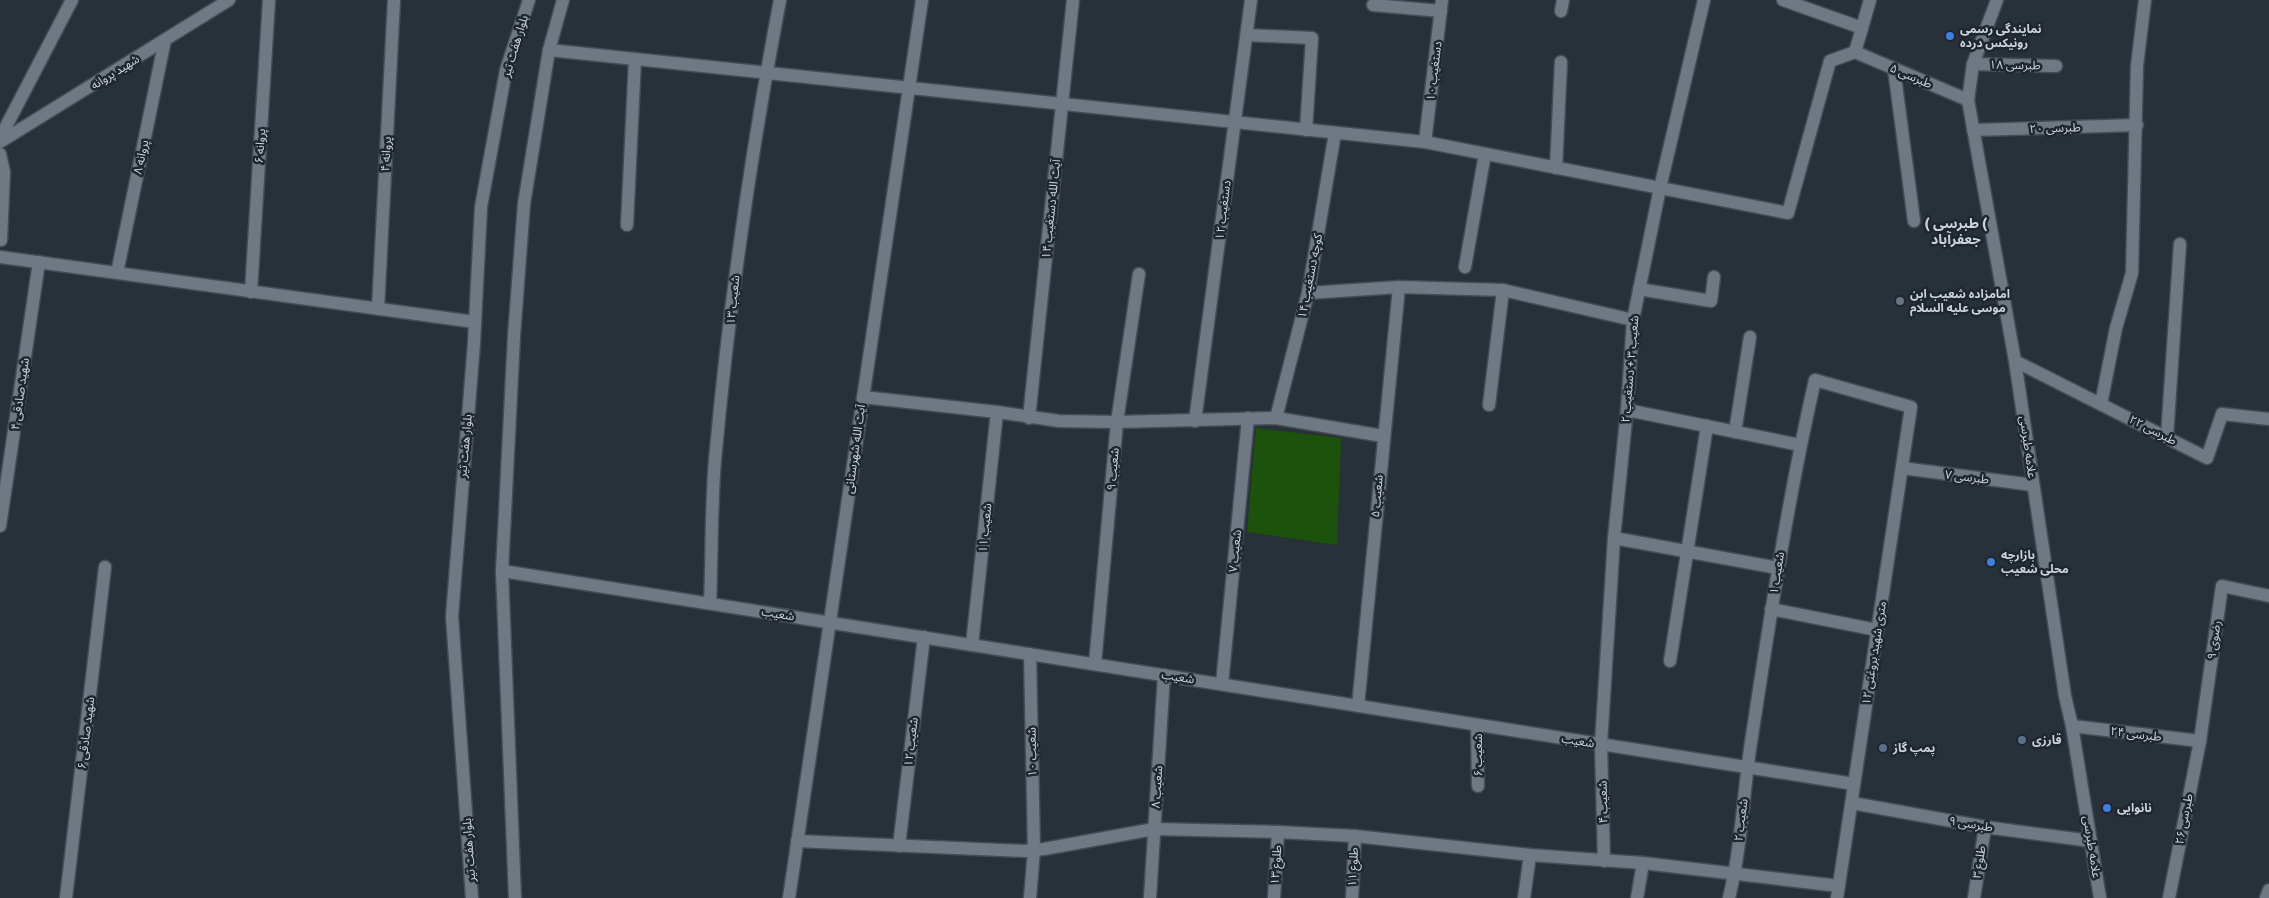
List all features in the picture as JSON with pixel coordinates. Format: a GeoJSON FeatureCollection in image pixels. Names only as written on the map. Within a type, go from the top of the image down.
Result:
{"type":"FeatureCollection","features":[{"type":"Feature","properties":{"kind":"street"},"geometry":{"type":"LineString","coordinates":[[0,140],[72,0]]}},
{"type":"Feature","properties":{"kind":"street","name":"شهید پروانه"},"geometry":{"type":"LineString","coordinates":[[0,140],[229,0]]}},
{"type":"Feature","properties":{"kind":"street","name":"پروانه ۶"},"geometry":{"type":"LineString","coordinates":[[251,292],[269,0]]}},
{"type":"Feature","properties":{"kind":"street","name":"پروانه ۴"},"geometry":{"type":"LineString","coordinates":[[378,309],[394,0]]}},
{"type":"Feature","properties":{"kind":"street","name":"بلوار هفت تیر"},"geometry":{"type":"LineString","coordinates":[[472,898],[452,616],[475,322],[481,208],[506,70],[529,0]]}},
{"type":"Feature","properties":{"kind":"street"},"geometry":{"type":"LineString","coordinates":[[516,898],[502,571],[514,336],[524,204],[549,50],[563,0]]}},
{"type":"Feature","properties":{"kind":"street","name":"شعیب ۱۳"},"geometry":{"type":"LineString","coordinates":[[710,603],[715,462],[736,271],[766,73],[780,0]]}},
{"type":"Feature","properties":{"kind":"street","name":"آیت الله شهرستانی"},"geometry":{"type":"LineString","coordinates":[[789,898],[922,0]]}},
{"type":"Feature","properties":{"kind":"street","name":"آیت الله دستغیب ۱۴"},"geometry":{"type":"LineString","coordinates":[[1029,418],[1073,0]]}},
{"type":"Feature","properties":{"kind":"street","name":"دستغیب ۱۲"},"geometry":{"type":"LineString","coordinates":[[1195,421],[1251,0]]}},
{"type":"Feature","properties":{"kind":"street","name":"شعیب ۳ + دستغیب ۲"},"geometry":{"type":"LineString","coordinates":[[1601,744],[1614,538],[1627,410],[1633,320],[1660,188],[1704,0]]}},
{"type":"Feature","properties":{"kind":"street"},"geometry":{"type":"LineString","coordinates":[[1783,0],[1862,28]]}},
{"type":"Feature","properties":{"kind":"street"},"geometry":{"type":"LineString","coordinates":[[549,50],[1425,142],[1788,213],[1830,61],[1855,52],[1870,0]]}},
{"type":"Feature","properties":{"kind":"street","name":"علامه طبرسی"},"geometry":{"type":"LineString","coordinates":[[1997,0],[1974,64],[1968,100],[2015,361],[2065,696],[2092,841],[2100,898]]}},
{"type":"Feature","properties":{"kind":"street"},"geometry":{"type":"LineString","coordinates":[[2101,404],[2116,328],[2132,273],[2137,66],[2145,0]]}},
{"type":"Feature","properties":{"kind":"street"},"geometry":{"type":"LineString","coordinates":[[1373,5],[1442,6]]}},
{"type":"Feature","properties":{"kind":"street","name":"دستغیب ۱۰"},"geometry":{"type":"LineString","coordinates":[[1425,142],[1442,6]]}},
{"type":"Feature","properties":{"kind":"street"},"geometry":{"type":"LineString","coordinates":[[1247,35],[1312,38],[1306,130]]}},
{"type":"Feature","properties":{"kind":"street","name":"پروانه ۸"},"geometry":{"type":"LineString","coordinates":[[117,273],[165,40]]}},
{"type":"Feature","properties":{"kind":"street","name":"طبرسی ۵"},"geometry":{"type":"LineString","coordinates":[[1855,52],[1968,100]]}},
{"type":"Feature","properties":{"kind":"street"},"geometry":{"type":"LineString","coordinates":[[627,225],[635,59]]}},
{"type":"Feature","properties":{"kind":"street"},"geometry":{"type":"LineString","coordinates":[[1556,168],[1561,62]]}},
{"type":"Feature","properties":{"kind":"street","name":"طبرسی ۱۸"},"geometry":{"type":"LineString","coordinates":[[1974,64],[2056,66]]}},
{"type":"Feature","properties":{"kind":"street"},"geometry":{"type":"LineString","coordinates":[[1894,69],[1914,221]]}},
{"type":"Feature","properties":{"kind":"street","name":"طبرسی ۲۰"},"geometry":{"type":"LineString","coordinates":[[1973,130],[2137,125]]}},
{"type":"Feature","properties":{"kind":"street","name":"کوچه دستغیب ۱۴"},"geometry":{"type":"LineString","coordinates":[[1276,418],[1308,293],[1335,133]]}},
{"type":"Feature","properties":{"kind":"street"},"geometry":{"type":"LineString","coordinates":[[0,154],[4,172],[0,240]]}},
{"type":"Feature","properties":{"kind":"street"},"geometry":{"type":"LineString","coordinates":[[1465,267],[1485,154]]}},
{"type":"Feature","properties":{"kind":"street"},"geometry":{"type":"LineString","coordinates":[[2167,437],[2180,244]]}},
{"type":"Feature","properties":{"kind":"street"},"geometry":{"type":"LineString","coordinates":[[0,257],[475,322]]}},
{"type":"Feature","properties":{"kind":"street","name":"شهید صادقی ۴"},"geometry":{"type":"LineString","coordinates":[[0,526],[39,262]]}},
{"type":"Feature","properties":{"kind":"street","name":"شعیب ۹"},"geometry":{"type":"LineString","coordinates":[[1095,664],[1117,422],[1139,274]]}},
{"type":"Feature","properties":{"kind":"street"},"geometry":{"type":"LineString","coordinates":[[1639,289],[1711,301],[1714,277]]}},
{"type":"Feature","properties":{"kind":"street"},"geometry":{"type":"LineString","coordinates":[[1308,293],[1399,287],[1503,290],[1633,320]]}},
{"type":"Feature","properties":{"kind":"street","name":"شعیب ۵"},"geometry":{"type":"LineString","coordinates":[[1358,706],[1399,287]]}},
{"type":"Feature","properties":{"kind":"street"},"geometry":{"type":"LineString","coordinates":[[1489,405],[1503,290]]}},
{"type":"Feature","properties":{"kind":"street"},"geometry":{"type":"LineString","coordinates":[[1735,432],[1750,337]]}},
{"type":"Feature","properties":{"kind":"street","name":"طبرسی ۲۲"},"geometry":{"type":"LineString","coordinates":[[2015,361],[2207,458],[2222,414],[2269,419]]}},
{"type":"Feature","properties":{"kind":"street","name":"۱۲ متری شهید بروغنی"},"geometry":{"type":"LineString","coordinates":[[1815,380],[1911,407],[1838,892]]}},
{"type":"Feature","properties":{"kind":"street","name":"شعیب ۱"},"geometry":{"type":"LineString","coordinates":[[1747,767],[1778,568],[1800,445],[1815,380]]}},
{"type":"Feature","properties":{"kind":"street"},"geometry":{"type":"LineString","coordinates":[[863,397],[997,412],[1029,418],[1117,422],[1276,418],[1383,436]]}},
{"type":"Feature","properties":{"kind":"street"},"geometry":{"type":"LineString","coordinates":[[1627,410],[1800,445]]}},
{"type":"Feature","properties":{"kind":"street","name":"شعیب ۱۱"},"geometry":{"type":"LineString","coordinates":[[972,645],[997,412]]}},
{"type":"Feature","properties":{"kind":"street","name":"شعیب ۷"},"geometry":{"type":"LineString","coordinates":[[1222,684],[1248,418]]}},
{"type":"Feature","properties":{"kind":"street"},"geometry":{"type":"LineString","coordinates":[[1670,662],[1707,426]]}},
{"type":"Feature","properties":{"kind":"street","name":"طبرسی ۷"},"geometry":{"type":"LineString","coordinates":[[1902,468],[2033,485]]}},
{"type":"Feature","properties":{"kind":"street"},"geometry":{"type":"LineString","coordinates":[[1614,538],[1778,568]]}},
{"type":"Feature","properties":{"kind":"street","name":"شهید صادقی ۶"},"geometry":{"type":"LineString","coordinates":[[66,898],[106,567]]}},
{"type":"Feature","properties":{"kind":"street","name":"شعیب"},"geometry":{"type":"LineString","coordinates":[[502,571],[1854,784]]}},
{"type":"Feature","properties":{"kind":"street","name":"رضوی ۹"},"geometry":{"type":"LineString","coordinates":[[2200,741],[2222,586],[2269,596]]}},
{"type":"Feature","properties":{"kind":"street"},"geometry":{"type":"LineString","coordinates":[[1771,609],[1877,630]]}},
{"type":"Feature","properties":{"kind":"street","name":"شعیب ۱۲"},"geometry":{"type":"LineString","coordinates":[[899,846],[924,637]]}},
{"type":"Feature","properties":{"kind":"street","name":"شعیب ۱۰"},"geometry":{"type":"LineString","coordinates":[[1030,654],[1034,850],[1030,898]]}},
{"type":"Feature","properties":{"kind":"street","name":"شعیب ۸"},"geometry":{"type":"LineString","coordinates":[[1150,898],[1164,675]]}},
{"type":"Feature","properties":{"kind":"street","name":"شعیب ۶"},"geometry":{"type":"LineString","coordinates":[[1477,725],[1478,786]]}},
{"type":"Feature","properties":{"kind":"street","name":"طبرسی ۲۴"},"geometry":{"type":"LineString","coordinates":[[2072,726],[2200,741]]}},
{"type":"Feature","properties":{"kind":"street","name":"طبرسی ۲۶"},"geometry":{"type":"LineString","coordinates":[[2169,898],[2200,741]]}},
{"type":"Feature","properties":{"kind":"street","name":"شعیب ۴"},"geometry":{"type":"LineString","coordinates":[[1601,744],[1604,861]]}},
{"type":"Feature","properties":{"kind":"street","name":"شعیب ۲"},"geometry":{"type":"LineString","coordinates":[[1729,898],[1735,872],[1747,767]]}},
{"type":"Feature","properties":{"kind":"street","name":"طبرسی ۹"},"geometry":{"type":"LineString","coordinates":[[1852,804],[1984,827],[2092,841]]}},
{"type":"Feature","properties":{"kind":"street","name":"طلوع ۳"},"geometry":{"type":"LineString","coordinates":[[1974,898],[1984,827]]}},
{"type":"Feature","properties":{"kind":"street"},"geometry":{"type":"LineString","coordinates":[[797,841],[1034,850],[1154,829],[1278,832],[1355,836],[1530,855],[1735,872],[1838,892]]}},
{"type":"Feature","properties":{"kind":"street","name":"طلوع ۱۳"},"geometry":{"type":"LineString","coordinates":[[1274,898],[1278,832]]}},
{"type":"Feature","properties":{"kind":"street","name":"طلوع ۱۱"},"geometry":{"type":"LineString","coordinates":[[1352,898],[1355,836]]}},
{"type":"Feature","properties":{"kind":"street"},"geometry":{"type":"LineString","coordinates":[[1524,898],[1530,855]]}},
{"type":"Feature","properties":{"kind":"street"},"geometry":{"type":"LineString","coordinates":[[1637,898],[1643,863]]}},
{"type":"Feature","properties":{"kind":"street"},"geometry":{"type":"LineString","coordinates":[[2266,898],[2269,890]]}},
{"type":"Feature","properties":{"kind":"green space"},"geometry":{"type":"Polygon","coordinates":[[[1256,428],[1341,438],[1337,545],[1247,532],[1256,428]]]}},
{"type":"Feature","properties":{"kind":"place","name":"نمایندگی رسمی رونیکس درده"},"geometry":{"type":"Point","coordinates":[1950,36]}},
{"type":"Feature","properties":{"kind":"place","name":"امامزاده شعیب ابن موسی علیه السلام"},"geometry":{"type":"Point","coordinates":[1900,301]}},
{"type":"Feature","properties":{"kind":"place","name":"بازارچه محلی شعیب"},"geometry":{"type":"Point","coordinates":[1991,562]}},
{"type":"Feature","properties":{"kind":"place","name":"قارزی"},"geometry":{"type":"Point","coordinates":[2022,740]}},
{"type":"Feature","properties":{"kind":"place","name":"پمپ گاز"},"geometry":{"type":"Point","coordinates":[1883,748]}},
{"type":"Feature","properties":{"kind":"place","name":"نانوایی"},"geometry":{"type":"Point","coordinates":[2107,808]}},
{"type":"Feature","properties":{"kind":"district","name":"( طبرسی ( جعفرآباد"},"geometry":{"type":"Point","coordinates":[1956,232]}}]}
